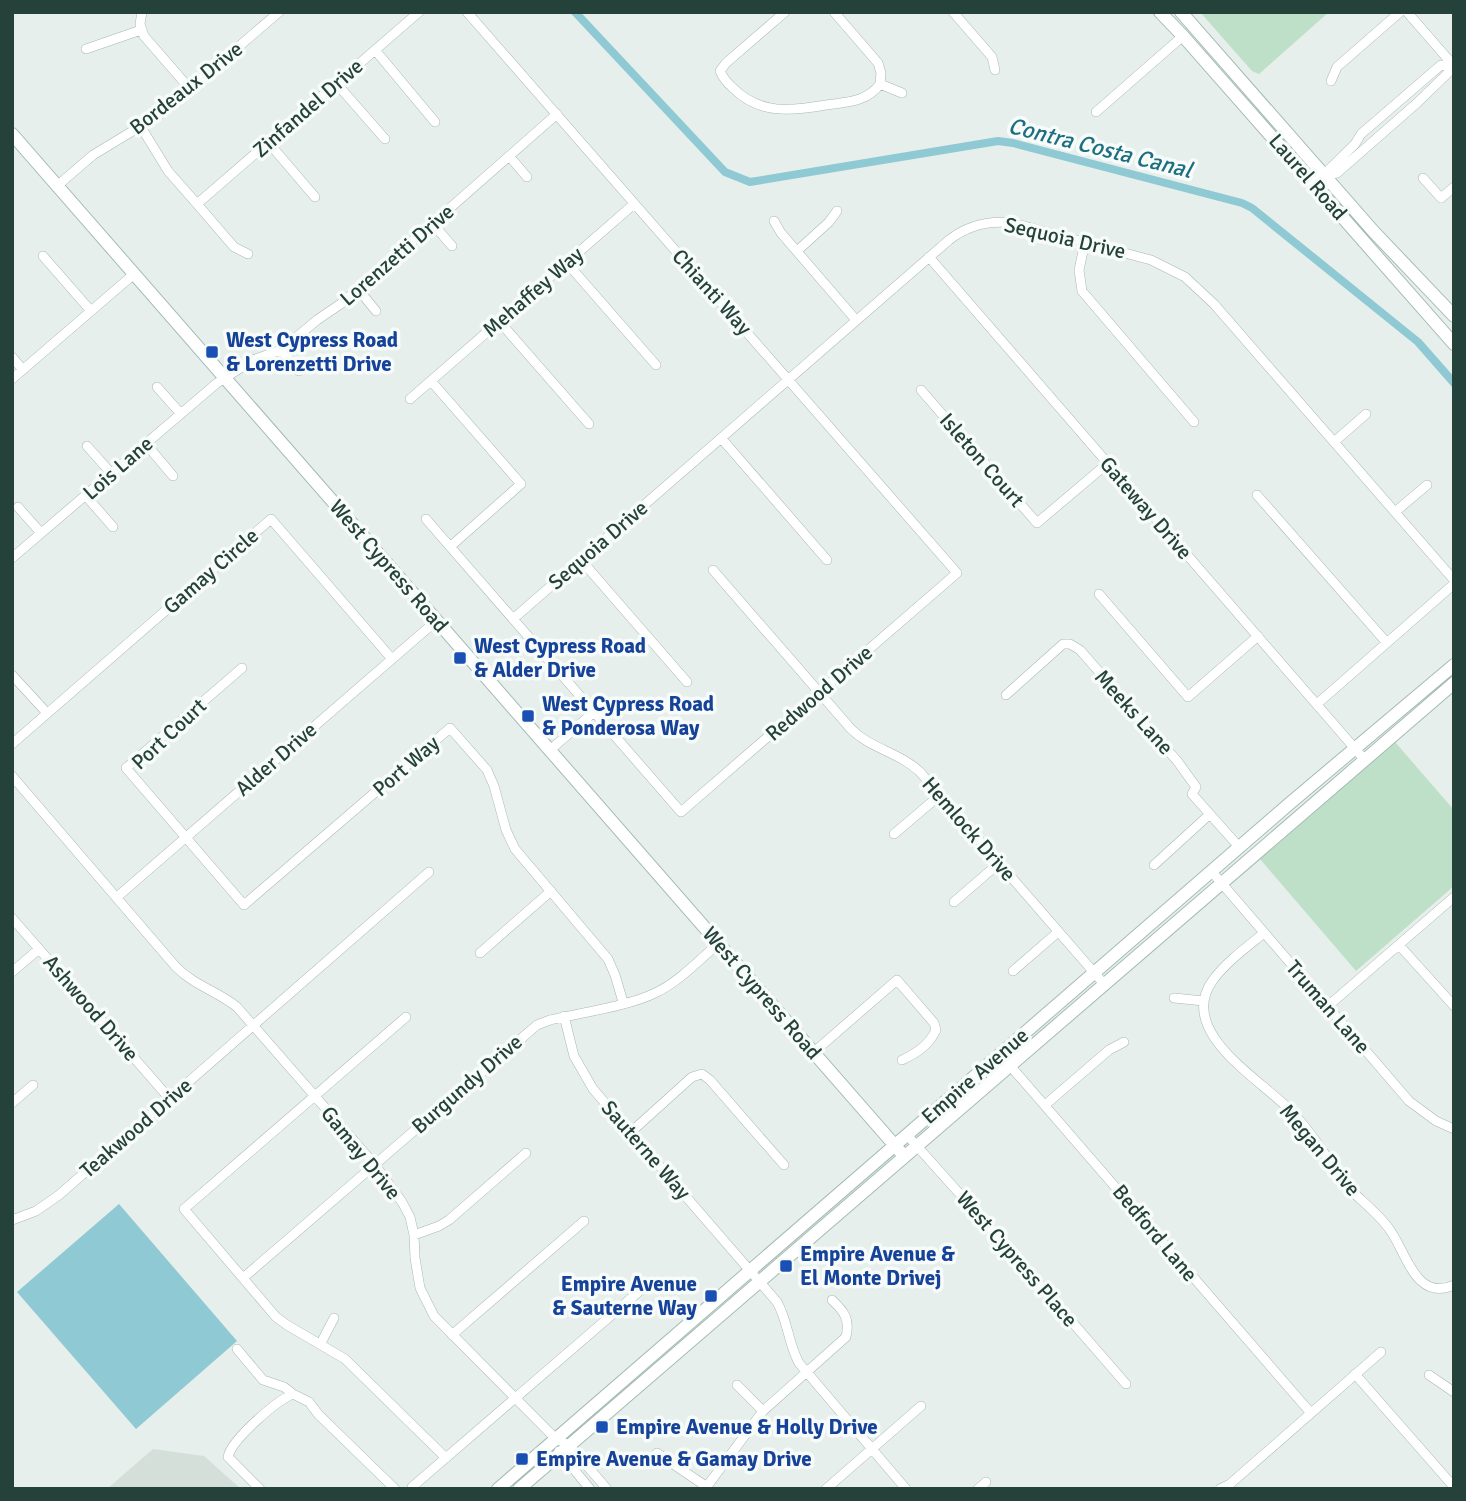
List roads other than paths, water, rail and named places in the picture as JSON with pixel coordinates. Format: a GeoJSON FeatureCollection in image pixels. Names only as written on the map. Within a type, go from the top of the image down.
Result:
{"type":"FeatureCollection","features":[{"type":"Feature","properties":{"kind":"main road","name":"Laurel Road"},"geometry":{"type":"LineString","coordinates":[[1160,12],[1454,344]]}},
{"type":"Feature","properties":{"kind":"main road","name":"Laurel Road"},"geometry":{"type":"LineString","coordinates":[[1181,12],[1326,174],[1374,232],[1454,316]]}},
{"type":"Feature","properties":{"kind":"main road","name":"West Cypress Road"},"geometry":{"type":"LineString","coordinates":[[12,134],[904,1156]]}},
{"type":"Feature","properties":{"kind":"main road","name":"Empire Avenue"},"geometry":{"type":"LineString","coordinates":[[498,1489],[1454,665]]}},
{"type":"Feature","properties":{"kind":"main road","name":"Empire Avenue"},"geometry":{"type":"LineString","coordinates":[[519,1489],[1454,683]]}},
{"type":"Feature","properties":{"kind":"street"},"geometry":{"type":"LineString","coordinates":[[142,12],[141,30],[190,89]]}},
{"type":"Feature","properties":{"kind":"street","name":"Bordeaux Drive"},"geometry":{"type":"LineString","coordinates":[[57,186],[93,155],[141,127],[190,89],[279,12]]}},
{"type":"Feature","properties":{"kind":"street","name":"Zinfandel Drive"},"geometry":{"type":"LineString","coordinates":[[197,204],[419,12]]}},
{"type":"Feature","properties":{"kind":"street","name":"Chianti Way"},"geometry":{"type":"LineString","coordinates":[[467,12],[957,573]]}},
{"type":"Feature","properties":{"kind":"street"},"geometry":{"type":"LineString","coordinates":[[785,12],[720,71],[741,97],[771,110],[798,110],[855,101],[866,97],[880,83],[878,63],[834,12]]}},
{"type":"Feature","properties":{"kind":"street"},"geometry":{"type":"LineString","coordinates":[[953,12],[992,57],[995,70]]}},
{"type":"Feature","properties":{"kind":"street"},"geometry":{"type":"LineString","coordinates":[[1331,81],[1338,67],[1400,12]]}},
{"type":"Feature","properties":{"kind":"street"},"geometry":{"type":"LineString","coordinates":[[1314,184],[1326,174],[1338,173],[1448,73],[1452,65],[1407,12]]}},
{"type":"Feature","properties":{"kind":"street"},"geometry":{"type":"LineString","coordinates":[[86,49],[141,30]]}},
{"type":"Feature","properties":{"kind":"street"},"geometry":{"type":"LineString","coordinates":[[1096,112],[1183,36]]}},
{"type":"Feature","properties":{"kind":"street"},"geometry":{"type":"LineString","coordinates":[[375,50],[435,122]]}},
{"type":"Feature","properties":{"kind":"street"},"geometry":{"type":"LineString","coordinates":[[336,83],[385,139]]}},
{"type":"Feature","properties":{"kind":"street"},"geometry":{"type":"LineString","coordinates":[[880,83],[902,93]]}},
{"type":"Feature","properties":{"kind":"street","name":"Lorenzetti Drive"},"geometry":{"type":"LineString","coordinates":[[224,377],[253,360],[281,350],[358,289],[557,114]]}},
{"type":"Feature","properties":{"kind":"street"},"geometry":{"type":"LineString","coordinates":[[141,127],[168,171],[234,247],[248,254]]}},
{"type":"Feature","properties":{"kind":"street"},"geometry":{"type":"LineString","coordinates":[[268,142],[315,197]]}},
{"type":"Feature","properties":{"kind":"street"},"geometry":{"type":"LineString","coordinates":[[509,156],[527,177]]}},
{"type":"Feature","properties":{"kind":"street"},"geometry":{"type":"LineString","coordinates":[[1423,178],[1441,198],[1454,187]]}},
{"type":"Feature","properties":{"kind":"street","name":"Mehaffey Way"},"geometry":{"type":"LineString","coordinates":[[410,399],[634,204]]}},
{"type":"Feature","properties":{"kind":"street"},"geometry":{"type":"LineString","coordinates":[[797,251],[838,211]]}},
{"type":"Feature","properties":{"kind":"street"},"geometry":{"type":"LineString","coordinates":[[774,221],[856,320]]}},
{"type":"Feature","properties":{"kind":"street","name":"Sequoia Drive"},"geometry":{"type":"LineString","coordinates":[[513,618],[957,233],[975,225],[994,222],[1013,223],[1140,256],[1185,277],[1214,304],[1454,582]]}},
{"type":"Feature","properties":{"kind":"street"},"geometry":{"type":"LineString","coordinates":[[433,224],[452,246]]}},
{"type":"Feature","properties":{"kind":"street"},"geometry":{"type":"LineString","coordinates":[[1085,242],[1079,270],[1082,291],[1194,422]]}},
{"type":"Feature","properties":{"kind":"street"},"geometry":{"type":"LineString","coordinates":[[43,256],[91,311]]}},
{"type":"Feature","properties":{"kind":"street","name":"Gateway Drive"},"geometry":{"type":"LineString","coordinates":[[929,257],[1364,759]]}},
{"type":"Feature","properties":{"kind":"street"},"geometry":{"type":"LineString","coordinates":[[567,262],[656,365]]}},
{"type":"Feature","properties":{"kind":"street"},"geometry":{"type":"LineString","coordinates":[[12,379],[134,274]]}},
{"type":"Feature","properties":{"kind":"street"},"geometry":{"type":"LineString","coordinates":[[358,289],[376,311]]}},
{"type":"Feature","properties":{"kind":"street"},"geometry":{"type":"LineString","coordinates":[[499,321],[589,424]]}},
{"type":"Feature","properties":{"kind":"street"},"geometry":{"type":"LineString","coordinates":[[281,350],[299,371]]}},
{"type":"Feature","properties":{"kind":"street"},"geometry":{"type":"LineString","coordinates":[[12,357],[23,370]]}},
{"type":"Feature","properties":{"kind":"street","name":"Lois Lane"},"geometry":{"type":"LineString","coordinates":[[12,558],[224,377]]}},
{"type":"Feature","properties":{"kind":"street"},"geometry":{"type":"LineString","coordinates":[[431,381],[521,484],[451,546]]}},
{"type":"Feature","properties":{"kind":"street"},"geometry":{"type":"LineString","coordinates":[[157,387],[181,414]]}},
{"type":"Feature","properties":{"kind":"street","name":"Isleton Court"},"geometry":{"type":"LineString","coordinates":[[921,390],[1037,523],[1108,463]]}},
{"type":"Feature","properties":{"kind":"street"},"geometry":{"type":"LineString","coordinates":[[1334,442],[1366,414]]}},
{"type":"Feature","properties":{"kind":"street"},"geometry":{"type":"LineString","coordinates":[[721,438],[827,560]]}},
{"type":"Feature","properties":{"kind":"street"},"geometry":{"type":"LineString","coordinates":[[146,444],[173,476]]}},
{"type":"Feature","properties":{"kind":"street"},"geometry":{"type":"LineString","coordinates":[[88,446],[111,473]]}},
{"type":"Feature","properties":{"kind":"street"},"geometry":{"type":"LineString","coordinates":[[1395,512],[1427,485]]}},
{"type":"Feature","properties":{"kind":"street"},"geometry":{"type":"LineString","coordinates":[[1257,495],[1387,643]]}},
{"type":"Feature","properties":{"kind":"street"},"geometry":{"type":"LineString","coordinates":[[86,496],[113,527]]}},
{"type":"Feature","properties":{"kind":"street"},"geometry":{"type":"LineString","coordinates":[[18,507],[41,533]]}},
{"type":"Feature","properties":{"kind":"street","name":"Gamay Circle"},"geometry":{"type":"LineString","coordinates":[[12,744],[271,519],[392,659]]}},
{"type":"Feature","properties":{"kind":"street"},"geometry":{"type":"LineString","coordinates":[[426,519],[594,712],[550,750]]}},
{"type":"Feature","properties":{"kind":"street"},"geometry":{"type":"LineString","coordinates":[[581,560],[687,682]]}},
{"type":"Feature","properties":{"kind":"street","name":"Hemlock Drive"},"geometry":{"type":"LineString","coordinates":[[713,570],[860,738],[904,758],[920,772],[1104,984]]}},
{"type":"Feature","properties":{"kind":"street","name":"Redwood Drive"},"geometry":{"type":"LineString","coordinates":[[594,712],[681,812],[957,573]]}},
{"type":"Feature","properties":{"kind":"street"},"geometry":{"type":"LineString","coordinates":[[1317,704],[1454,582]]}},
{"type":"Feature","properties":{"kind":"street"},"geometry":{"type":"LineString","coordinates":[[1099,594],[1188,697],[1258,636]]}},
{"type":"Feature","properties":{"kind":"street","name":"Alder Drive"},"geometry":{"type":"LineString","coordinates":[[117,897],[436,621]]}},
{"type":"Feature","properties":{"kind":"street","name":"Meeks Lane"},"geometry":{"type":"LineString","coordinates":[[1006,695],[1063,644],[1070,643],[1080,650],[1178,762],[1196,787],[1192,794],[1240,848]]}},
{"type":"Feature","properties":{"kind":"street","name":"Port Court"},"geometry":{"type":"LineString","coordinates":[[185,837],[126,768],[242,668]]}},
{"type":"Feature","properties":{"kind":"street"},"geometry":{"type":"LineString","coordinates":[[12,675],[47,713]]}},
{"type":"Feature","properties":{"kind":"street","name":"Port Way"},"geometry":{"type":"LineString","coordinates":[[185,837],[244,905],[450,728],[487,770],[506,830],[515,849],[608,960],[623,1002]]}},
{"type":"Feature","properties":{"kind":"street"},"geometry":{"type":"LineString","coordinates":[[12,776],[117,897]]}},
{"type":"Feature","properties":{"kind":"street"},"geometry":{"type":"LineString","coordinates":[[894,834],[940,794]]}},
{"type":"Feature","properties":{"kind":"street"},"geometry":{"type":"LineString","coordinates":[[1154,865],[1210,814]]}},
{"type":"Feature","properties":{"kind":"street"},"geometry":{"type":"LineString","coordinates":[[954,902],[999,863]]}},
{"type":"Feature","properties":{"kind":"street","name":"Teakwood Drive"},"geometry":{"type":"LineString","coordinates":[[12,1220],[22,1218],[48,1204],[429,872]]}},
{"type":"Feature","properties":{"kind":"street","name":"Truman Lane"},"geometry":{"type":"LineString","coordinates":[[1212,872],[1409,1101],[1436,1121],[1454,1129]]}},
{"type":"Feature","properties":{"kind":"street"},"geometry":{"type":"LineString","coordinates":[[480,953],[551,891]]}},
{"type":"Feature","properties":{"kind":"street","name":"Gamay Drive"},"geometry":{"type":"LineString","coordinates":[[117,897],[190,981],[226,999],[254,1026],[375,1165],[410,1217],[420,1288],[434,1316],[556,1439]]}},
{"type":"Feature","properties":{"kind":"street"},"geometry":{"type":"LineString","coordinates":[[1328,1006],[1454,897]]}},
{"type":"Feature","properties":{"kind":"street","name":"Ashwood Drive"},"geometry":{"type":"LineString","coordinates":[[12,918],[169,1098]]}},
{"type":"Feature","properties":{"kind":"street"},"geometry":{"type":"LineString","coordinates":[[1013,971],[1058,932]]}},
{"type":"Feature","properties":{"kind":"street"},"geometry":{"type":"LineString","coordinates":[[1174,998],[1204,1002],[1220,971],[1264,933]]}},
{"type":"Feature","properties":{"kind":"street","name":"Burgundy Drive"},"geometry":{"type":"LineString","coordinates":[[243,1278],[527,1032],[550,1020],[640,999],[663,989],[719,943]]}},
{"type":"Feature","properties":{"kind":"street"},"geometry":{"type":"LineString","coordinates":[[1399,945],[1454,1006]]}},
{"type":"Feature","properties":{"kind":"street"},"geometry":{"type":"LineString","coordinates":[[12,972],[39,948]]}},
{"type":"Feature","properties":{"kind":"street"},"geometry":{"type":"LineString","coordinates":[[814,1052],[897,980],[934,1023],[936,1030],[931,1040],[915,1054],[902,1060]]}},
{"type":"Feature","properties":{"kind":"street","name":"Megan Drive"},"geometry":{"type":"LineString","coordinates":[[1204,1002],[1209,1030],[1215,1041],[1296,1115],[1339,1176],[1392,1233],[1421,1283],[1437,1289],[1454,1285]]}},
{"type":"Feature","properties":{"kind":"street","name":"Sauterne Way"},"geometry":{"type":"LineString","coordinates":[[564,1016],[574,1056],[583,1075],[760,1281],[784,1313],[793,1352],[807,1373],[906,1489]]}},
{"type":"Feature","properties":{"kind":"street"},"geometry":{"type":"LineString","coordinates":[[406,1017],[184,1209],[276,1317],[345,1359],[446,1458]]}},
{"type":"Feature","properties":{"kind":"street"},"geometry":{"type":"LineString","coordinates":[[1045,1105],[1109,1050],[1124,1041]]}},
{"type":"Feature","properties":{"kind":"street","name":"Bedford Lane"},"geometry":{"type":"LineString","coordinates":[[1000,1054],[1310,1412]]}},
{"type":"Feature","properties":{"kind":"street"},"geometry":{"type":"LineString","coordinates":[[631,1132],[692,1077],[702,1074],[784,1165]]}},
{"type":"Feature","properties":{"kind":"street"},"geometry":{"type":"LineString","coordinates":[[12,1103],[33,1085]]}},
{"type":"Feature","properties":{"kind":"street","name":"West Cypress Place"},"geometry":{"type":"LineString","coordinates":[[907,1135],[1126,1384]]}},
{"type":"Feature","properties":{"kind":"street"},"geometry":{"type":"LineString","coordinates":[[414,1235],[449,1220],[526,1153]]}},
{"type":"Feature","properties":{"kind":"street"},"geometry":{"type":"LineString","coordinates":[[452,1335],[584,1221]]}},
{"type":"Feature","properties":{"kind":"street"},"geometry":{"type":"LineString","coordinates":[[412,1487],[643,1288]]}},
{"type":"Feature","properties":{"kind":"street"},"geometry":{"type":"LineString","coordinates":[[657,1453],[706,1488],[763,1411],[846,1337],[848,1321],[845,1312],[832,1300]]}},
{"type":"Feature","properties":{"kind":"street"},"geometry":{"type":"LineString","coordinates":[[321,1343],[334,1318]]}},
{"type":"Feature","properties":{"kind":"street"},"geometry":{"type":"LineString","coordinates":[[237,1349],[263,1380],[284,1387],[309,1402],[395,1489]]}},
{"type":"Feature","properties":{"kind":"street"},"geometry":{"type":"LineString","coordinates":[[1220,1489],[1230,1484],[1381,1352]]}},
{"type":"Feature","properties":{"kind":"street"},"geometry":{"type":"LineString","coordinates":[[1355,1374],[1454,1487]]}},
{"type":"Feature","properties":{"kind":"street"},"geometry":{"type":"LineString","coordinates":[[1429,1375],[1454,1392]]}},
{"type":"Feature","properties":{"kind":"street"},"geometry":{"type":"LineString","coordinates":[[737,1385],[763,1411]]}},
{"type":"Feature","properties":{"kind":"street"},"geometry":{"type":"LineString","coordinates":[[260,1489],[228,1457],[229,1448],[285,1397],[293,1394]]}},
{"type":"Feature","properties":{"kind":"street"},"geometry":{"type":"LineString","coordinates":[[826,1489],[921,1406]]}},
{"type":"Feature","properties":{"kind":"street"},"geometry":{"type":"LineString","coordinates":[[556,1439],[590,1489]]}},
{"type":"Feature","properties":{"kind":"street"},"geometry":{"type":"LineString","coordinates":[[565,1450],[607,1489]]}},
{"type":"Feature","properties":{"kind":"water"},"geometry":{"type":"Polygon","coordinates":[[[119,1204],[237,1341],[136,1429],[17,1292],[119,1204]]]}},
{"type":"Feature","properties":{"kind":"waterway","name":"Contra Costa Canal"},"geometry":{"type":"LineString","coordinates":[[575,12],[725,172],[750,182],[998,141],[1242,203],[1252,208],[1418,342],[1454,383]]}},
{"type":"Feature","properties":{"kind":"place","name":"West Cypress Road & Lorenzetti Drive"},"geometry":{"type":"Point","coordinates":[212,352]}},
{"type":"Feature","properties":{"kind":"place","name":"West Cypress Road & Alder Drive"},"geometry":{"type":"Point","coordinates":[460,658]}},
{"type":"Feature","properties":{"kind":"place","name":"West Cypress Road & Ponderosa Way"},"geometry":{"type":"Point","coordinates":[528,716]}},
{"type":"Feature","properties":{"kind":"place","name":"Empire Avenue & El Monte Drivej"},"geometry":{"type":"Point","coordinates":[786,1266]}},
{"type":"Feature","properties":{"kind":"place","name":"Empire Avenue & Sauterne Way"},"geometry":{"type":"Point","coordinates":[711,1296]}},
{"type":"Feature","properties":{"kind":"place","name":"Empire Avenue & Holly Drive"},"geometry":{"type":"Point","coordinates":[602,1427]}},
{"type":"Feature","properties":{"kind":"place","name":"Empire Avenue & Gamay Drive"},"geometry":{"type":"Point","coordinates":[522,1459]}}]}
